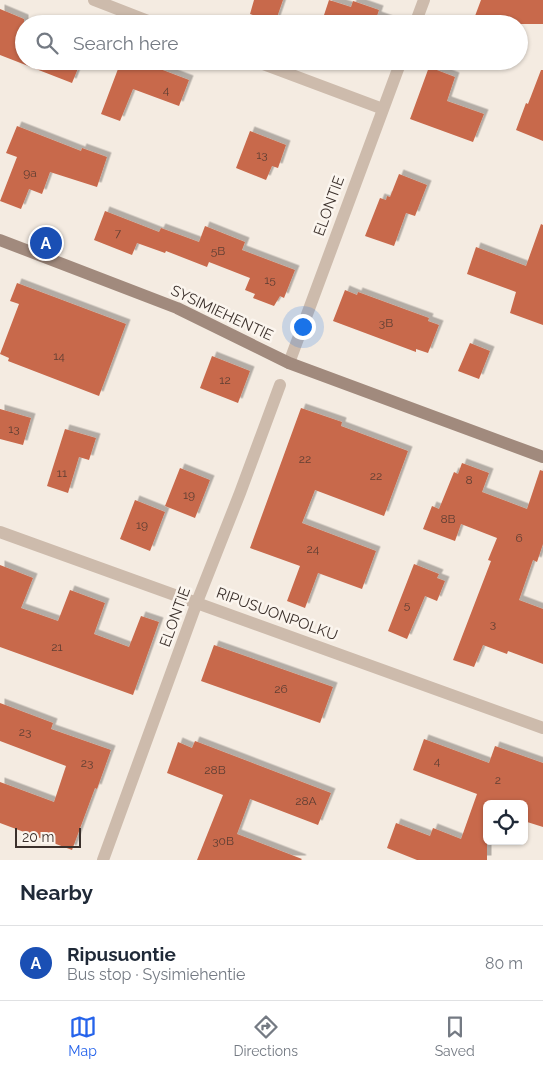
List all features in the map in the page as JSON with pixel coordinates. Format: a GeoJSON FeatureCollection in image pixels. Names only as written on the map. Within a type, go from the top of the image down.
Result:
{"type":"FeatureCollection","features":[{"type":"Feature","properties":{"kind":"street"},"geometry":{"type":"LineString","coordinates":[[94,0],[133,15]]}},
{"type":"Feature","properties":{"kind":"street"},"geometry":{"type":"LineString","coordinates":[[418,15],[424,0]]}},
{"type":"Feature","properties":{"kind":"street"},"geometry":{"type":"LineString","coordinates":[[279,70],[383,109]]}},
{"type":"Feature","properties":{"kind":"street","name":"ELONTIE"},"geometry":{"type":"LineString","coordinates":[[289,363],[398,70]]}},
{"type":"Feature","properties":{"kind":"street","name":"SYSIMIEHENTIE"},"geometry":{"type":"LineString","coordinates":[[0,240],[177,308],[289,363],[543,457]]}},
{"type":"Feature","properties":{"kind":"street","name":"ELONTIE"},"geometry":{"type":"LineString","coordinates":[[103,860],[197,602],[280,385]]}},
{"type":"Feature","properties":{"kind":"street","name":"RIPUSUONPOLKU"},"geometry":{"type":"LineString","coordinates":[[0,532],[543,728]]}},
{"type":"Feature","properties":{"kind":"building"},"geometry":{"type":"Polygon","coordinates":[[[254,0],[283,0],[278,15],[250,14],[254,0]]]}},
{"type":"Feature","properties":{"kind":"building"},"geometry":{"type":"Polygon","coordinates":[[[329,0],[351,7],[353,1],[379,10],[377,15],[324,15],[329,0]]]}},
{"type":"Feature","properties":{"kind":"building"},"geometry":{"type":"Polygon","coordinates":[[[481,0],[543,0],[543,24],[528,24],[528,15],[475,15],[481,0]]]}},
{"type":"Feature","properties":{"kind":"building"},"geometry":{"type":"Polygon","coordinates":[[[0,9],[15,15],[15,61],[0,55],[0,9]]]}},
{"type":"Feature","properties":{"kind":"building"},"geometry":{"type":"Polygon","coordinates":[[[39,70],[77,70],[72,83],[39,70]]]}},
{"type":"Feature","properties":{"kind":"building"},"geometry":{"type":"Polygon","coordinates":[[[118,70],[163,70],[189,80],[179,106],[133,89],[120,121],[101,114],[118,70]]]}},
{"type":"Feature","properties":{"kind":"building"},"geometry":{"type":"Polygon","coordinates":[[[428,70],[437,70],[455,77],[447,101],[484,114],[473,142],[410,119],[428,70]]]}},
{"type":"Feature","properties":{"kind":"building"},"geometry":{"type":"Polygon","coordinates":[[[541,70],[543,70],[543,141],[516,130],[541,70]]]}},
{"type":"Feature","properties":{"kind":"building"},"geometry":{"type":"Polygon","coordinates":[[[17,126],[81,151],[82,148],[107,157],[97,187],[50,172],[42,194],[29,189],[21,209],[0,201],[17,157],[6,153],[17,126]]]}},
{"type":"Feature","properties":{"kind":"building"},"geometry":{"type":"Polygon","coordinates":[[[250,131],[286,145],[278,168],[272,166],[266,180],[236,168],[250,131]]]}},
{"type":"Feature","properties":{"kind":"building"},"geometry":{"type":"Polygon","coordinates":[[[399,174],[427,185],[415,216],[406,213],[394,246],[365,236],[380,198],[386,200],[387,196],[390,197],[399,174]]]}},
{"type":"Feature","properties":{"kind":"building"},"geometry":{"type":"Polygon","coordinates":[[[105,211],[159,232],[161,228],[199,242],[205,226],[245,242],[242,250],[295,270],[284,298],[280,296],[274,306],[253,298],[255,294],[245,290],[250,278],[209,262],[207,267],[166,251],[165,253],[137,243],[132,255],[94,240],[105,211]]]}},
{"type":"Feature","properties":{"kind":"building"},"geometry":{"type":"Polygon","coordinates":[[[541,224],[543,225],[543,325],[510,313],[516,292],[467,274],[476,247],[526,266],[541,224]]]}},
{"type":"Feature","properties":{"kind":"building"},"geometry":{"type":"Polygon","coordinates":[[[17,283],[126,324],[99,396],[8,361],[9,358],[0,354],[19,304],[10,301],[17,283]]]}},
{"type":"Feature","properties":{"kind":"building"},"geometry":{"type":"Polygon","coordinates":[[[345,290],[357,295],[358,292],[429,318],[428,321],[439,325],[428,353],[416,349],[416,352],[333,321],[345,290]]]}},
{"type":"Feature","properties":{"kind":"building"},"geometry":{"type":"Polygon","coordinates":[[[470,343],[490,351],[479,379],[458,371],[470,343]]]}},
{"type":"Feature","properties":{"kind":"building"},"geometry":{"type":"Polygon","coordinates":[[[212,356],[250,371],[238,403],[200,388],[212,356]]]}},
{"type":"Feature","properties":{"kind":"building"},"geometry":{"type":"Polygon","coordinates":[[[301,408],[342,422],[341,426],[408,451],[384,516],[315,490],[302,523],[376,551],[362,589],[318,573],[305,608],[287,601],[300,566],[250,548],[301,408]]]}},
{"type":"Feature","properties":{"kind":"building"},"geometry":{"type":"Polygon","coordinates":[[[0,409],[31,418],[23,445],[0,439],[0,409]]]}},
{"type":"Feature","properties":{"kind":"building"},"geometry":{"type":"Polygon","coordinates":[[[65,429],[96,438],[89,460],[79,457],[68,493],[47,486],[65,429]]]}},
{"type":"Feature","properties":{"kind":"building"},"geometry":{"type":"Polygon","coordinates":[[[462,463],[489,473],[482,492],[527,509],[540,470],[543,471],[543,544],[537,562],[533,560],[519,600],[543,609],[543,664],[508,651],[507,654],[483,645],[474,667],[453,660],[491,561],[488,560],[497,538],[461,524],[455,541],[423,529],[432,506],[439,509],[454,472],[458,474],[462,463]]]}},
{"type":"Feature","properties":{"kind":"building"},"geometry":{"type":"Polygon","coordinates":[[[180,468],[210,480],[195,518],[165,506],[180,468]]]}},
{"type":"Feature","properties":{"kind":"building"},"geometry":{"type":"Polygon","coordinates":[[[135,500],[165,512],[150,551],[120,539],[135,500]]]}},
{"type":"Feature","properties":{"kind":"building"},"geometry":{"type":"Polygon","coordinates":[[[414,564],[439,574],[437,578],[445,581],[437,601],[425,596],[407,639],[388,631],[414,564]]]}},
{"type":"Feature","properties":{"kind":"building"},"geometry":{"type":"Polygon","coordinates":[[[0,565],[33,578],[21,608],[58,621],[70,590],[105,603],[94,634],[129,647],[141,616],[159,622],[133,695],[0,647],[0,565]]]}},
{"type":"Feature","properties":{"kind":"building"},"geometry":{"type":"Polygon","coordinates":[[[214,645],[333,687],[320,723],[201,681],[214,645]]]}},
{"type":"Feature","properties":{"kind":"building"},"geometry":{"type":"Polygon","coordinates":[[[0,703],[53,723],[51,729],[111,750],[72,850],[0,823],[0,782],[54,802],[66,766],[0,741],[0,703]]]}},
{"type":"Feature","properties":{"kind":"building"},"geometry":{"type":"Polygon","coordinates":[[[424,739],[489,763],[495,746],[543,763],[543,827],[528,822],[528,800],[483,800],[483,845],[487,845],[487,860],[417,860],[387,848],[396,823],[430,836],[433,828],[461,839],[477,794],[413,770],[424,739]]]}},
{"type":"Feature","properties":{"kind":"building"},"geometry":{"type":"Polygon","coordinates":[[[195,741],[331,793],[318,825],[250,799],[237,834],[301,860],[197,860],[223,795],[167,773],[178,742],[192,748],[195,741]]]}},
{"type":"Feature","properties":{"kind":"place","name":"Ripusuontie"},"geometry":{"type":"Point","coordinates":[46,243]}}]}
